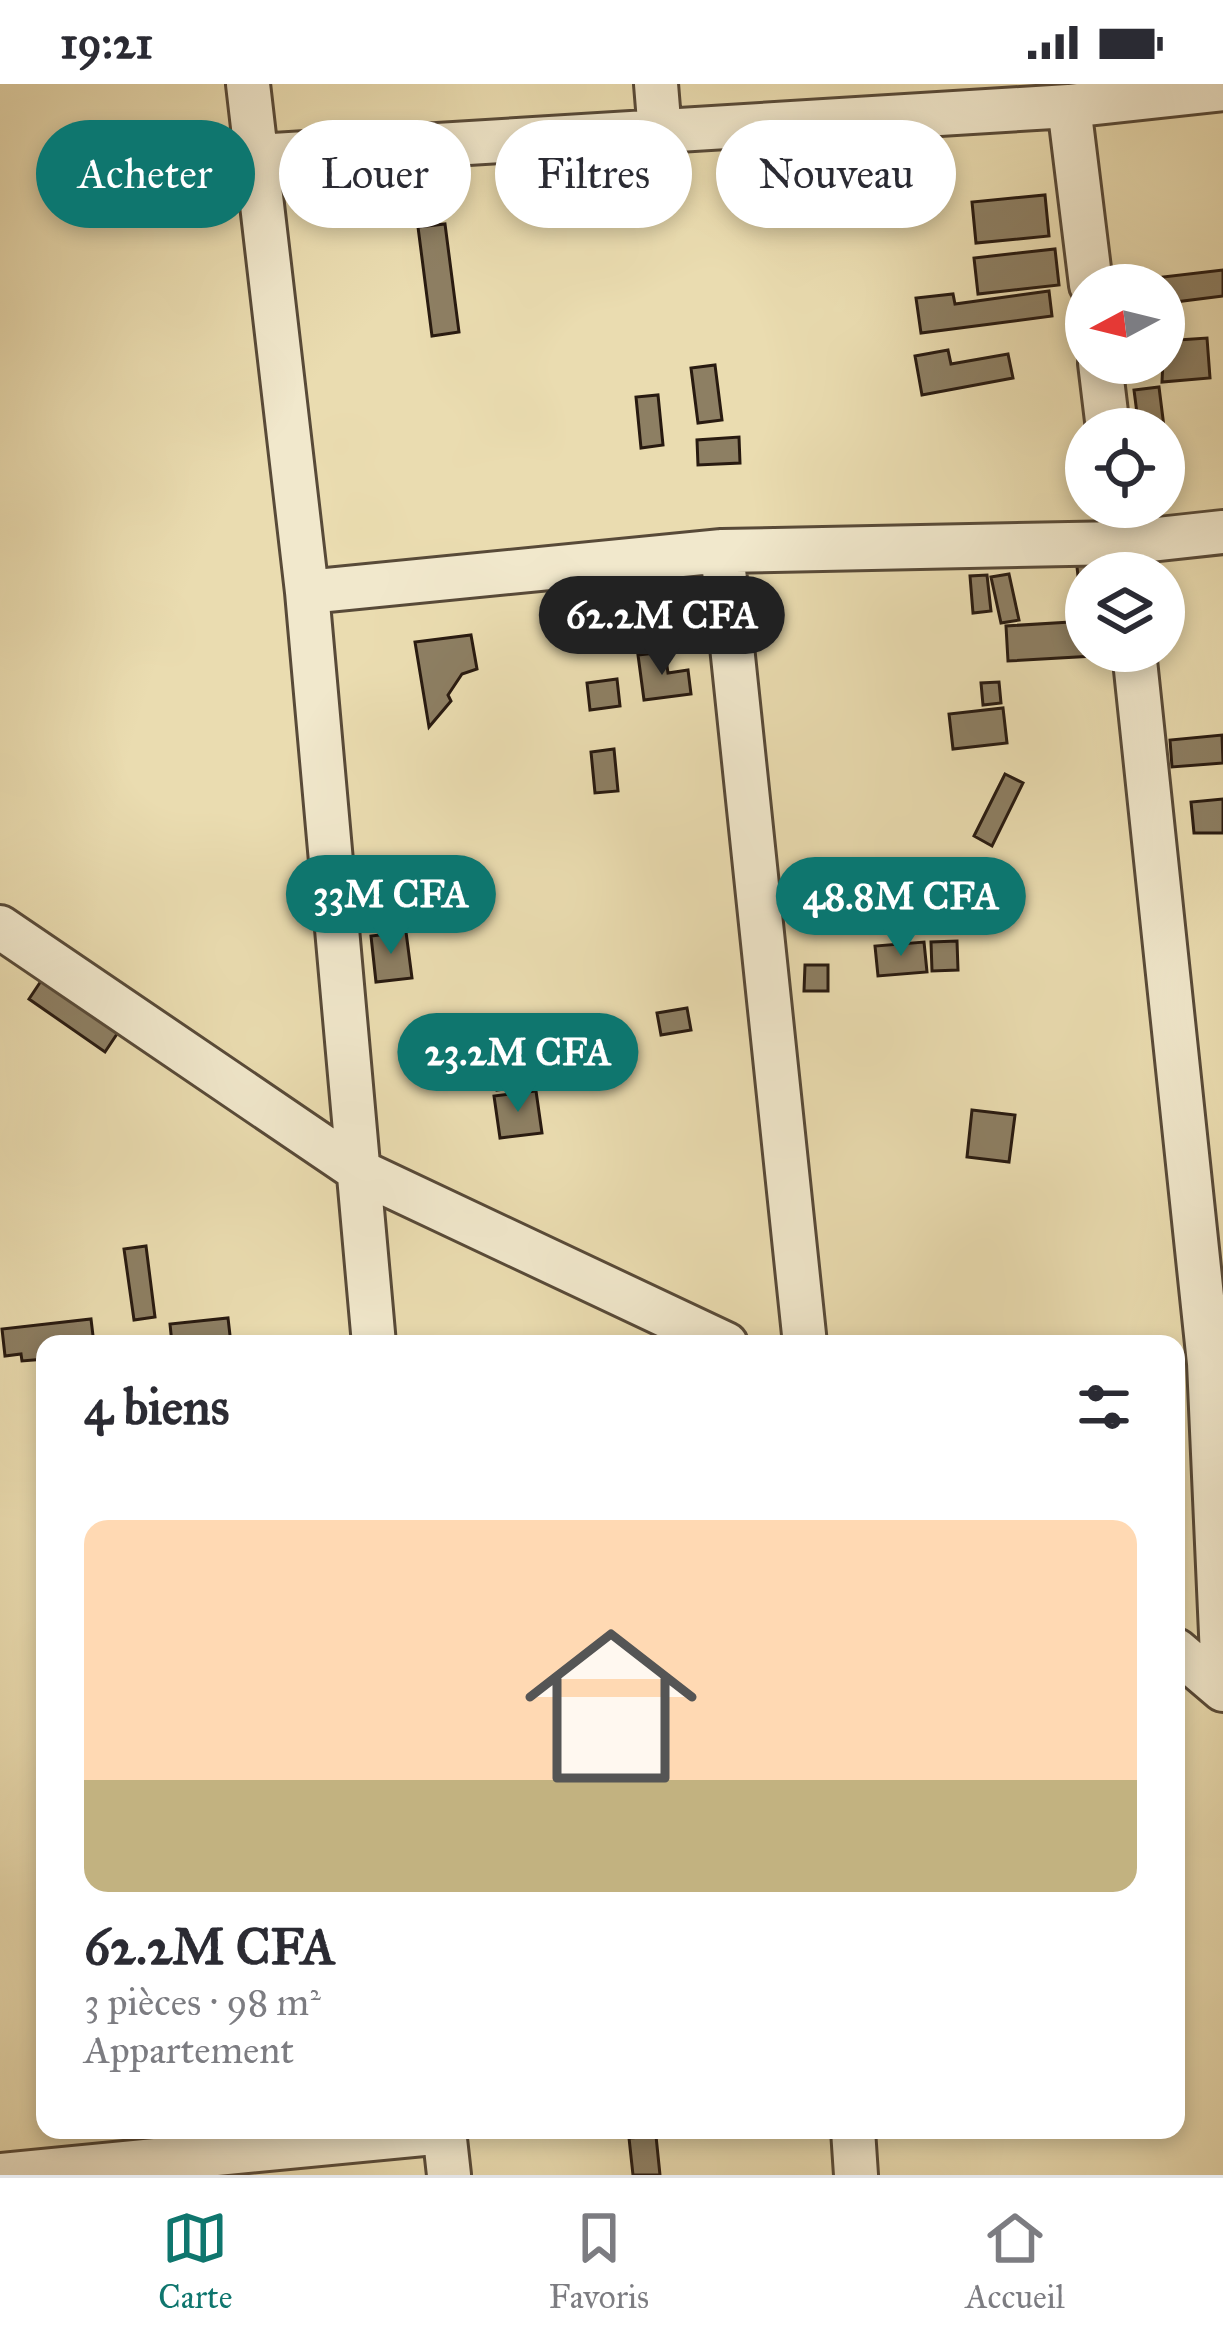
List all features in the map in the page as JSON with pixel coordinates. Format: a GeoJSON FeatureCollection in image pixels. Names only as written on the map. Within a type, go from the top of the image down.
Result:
{"type":"FeatureCollection","features":[{"type":"Feature","properties":{"kind":"street"},"geometry":{"type":"LineString","coordinates":[[248,84],[307,592],[373,1335]]}},
{"type":"Feature","properties":{"kind":"street"},"geometry":{"type":"LineString","coordinates":[[656,84],[659,120]]}},
{"type":"Feature","properties":{"kind":"street"},"geometry":{"type":"LineString","coordinates":[[692,131],[1069,106],[1223,89]]}},
{"type":"Feature","properties":{"kind":"street"},"geometry":{"type":"LineString","coordinates":[[1069,106],[1088,264]]}},
{"type":"Feature","properties":{"kind":"street"},"geometry":{"type":"LineString","coordinates":[[257,156],[495,142]]}},
{"type":"Feature","properties":{"kind":"street"},"geometry":{"type":"LineString","coordinates":[[307,592],[722,551],[1122,541],[1223,532]]}},
{"type":"Feature","properties":{"kind":"street"},"geometry":{"type":"LineString","coordinates":[[722,551],[804,1335]]}},
{"type":"Feature","properties":{"kind":"street"},"geometry":{"type":"LineString","coordinates":[[1136,672],[1216,1362],[1223,1679]]}},
{"type":"Feature","properties":{"kind":"street"},"geometry":{"type":"LineString","coordinates":[[0,927],[358,1171],[707,1335]]}},
{"type":"Feature","properties":{"kind":"street"},"geometry":{"type":"LineString","coordinates":[[1185,1658],[1223,1690]]}},
{"type":"Feature","properties":{"kind":"street"},"geometry":{"type":"LineString","coordinates":[[0,2175],[363,2139]]}},
{"type":"Feature","properties":{"kind":"street"},"geometry":{"type":"LineString","coordinates":[[445,2139],[449,2175]]}},
{"type":"Feature","properties":{"kind":"street"},"geometry":{"type":"LineString","coordinates":[[854,2139],[856,2175]]}},
{"type":"Feature","properties":{"kind":"building"},"geometry":{"type":"Polygon","coordinates":[[[1045,195],[1049,236],[976,243],[972,202],[1045,195]]]}},
{"type":"Feature","properties":{"kind":"building"},"geometry":{"type":"Polygon","coordinates":[[[418,228],[446,228],[459,332],[432,336],[418,228]]]}},
{"type":"Feature","properties":{"kind":"building"},"geometry":{"type":"Polygon","coordinates":[[[1055,249],[1059,285],[978,294],[974,258],[1055,249]]]}},
{"type":"Feature","properties":{"kind":"building"},"geometry":{"type":"Polygon","coordinates":[[[1223,270],[1223,296],[1185,301],[1185,274],[1223,270]]]}},
{"type":"Feature","properties":{"kind":"building"},"geometry":{"type":"Polygon","coordinates":[[[1049,291],[1052,316],[921,333],[916,298],[953,294],[955,304],[1049,291]]]}},
{"type":"Feature","properties":{"kind":"building"},"geometry":{"type":"Polygon","coordinates":[[[1207,338],[1210,378],[1185,380],[1185,340],[1207,338]]]}},
{"type":"Feature","properties":{"kind":"building"},"geometry":{"type":"Polygon","coordinates":[[[948,350],[951,364],[1008,354],[1013,378],[922,395],[915,356],[948,350]]]}},
{"type":"Feature","properties":{"kind":"building"},"geometry":{"type":"Polygon","coordinates":[[[715,365],[722,420],[698,423],[691,368],[715,365]]]}},
{"type":"Feature","properties":{"kind":"building"},"geometry":{"type":"Polygon","coordinates":[[[1159,387],[1162,408],[1136,408],[1134,390],[1159,387]]]}},
{"type":"Feature","properties":{"kind":"building"},"geometry":{"type":"Polygon","coordinates":[[[658,395],[663,445],[641,448],[636,397],[658,395]]]}},
{"type":"Feature","properties":{"kind":"building"},"geometry":{"type":"Polygon","coordinates":[[[739,437],[740,463],[698,465],[697,440],[739,437]]]}},
{"type":"Feature","properties":{"kind":"building"},"geometry":{"type":"Polygon","coordinates":[[[1111,545],[1112,552],[1075,552],[1111,545]]]}},
{"type":"Feature","properties":{"kind":"building"},"geometry":{"type":"Polygon","coordinates":[[[1009,574],[1019,620],[1001,623],[991,577],[1009,574]]]}},
{"type":"Feature","properties":{"kind":"building"},"geometry":{"type":"Polygon","coordinates":[[[987,575],[991,611],[973,613],[970,576],[987,575]]]}},
{"type":"Feature","properties":{"kind":"building"},"geometry":{"type":"Polygon","coordinates":[[[690,610],[694,647],[675,649],[672,612],[690,610]]]}},
{"type":"Feature","properties":{"kind":"building"},"geometry":{"type":"Polygon","coordinates":[[[1065,622],[1065,658],[1008,661],[1006,626],[1065,622]]]}},
{"type":"Feature","properties":{"kind":"building"},"geometry":{"type":"Polygon","coordinates":[[[471,635],[477,669],[462,674],[448,695],[451,701],[429,727],[415,642],[471,635]]]}},
{"type":"Feature","properties":{"kind":"building"},"geometry":{"type":"Polygon","coordinates":[[[665,652],[668,673],[688,670],[691,694],[644,700],[638,655],[665,652]]]}},
{"type":"Feature","properties":{"kind":"building"},"geometry":{"type":"Polygon","coordinates":[[[617,679],[620,706],[590,710],[587,683],[617,679]]]}},
{"type":"Feature","properties":{"kind":"building"},"geometry":{"type":"Polygon","coordinates":[[[999,682],[1001,703],[983,705],[981,683],[999,682]]]}},
{"type":"Feature","properties":{"kind":"building"},"geometry":{"type":"Polygon","coordinates":[[[1003,708],[1007,743],[953,749],[949,714],[1003,708]]]}},
{"type":"Feature","properties":{"kind":"building"},"geometry":{"type":"Polygon","coordinates":[[[1222,735],[1223,763],[1172,767],[1170,740],[1222,735]]]}},
{"type":"Feature","properties":{"kind":"building"},"geometry":{"type":"Polygon","coordinates":[[[614,749],[618,791],[595,793],[591,752],[614,749]]]}},
{"type":"Feature","properties":{"kind":"building"},"geometry":{"type":"Polygon","coordinates":[[[1005,774],[1023,783],[992,846],[974,836],[1005,774]]]}},
{"type":"Feature","properties":{"kind":"building"},"geometry":{"type":"Polygon","coordinates":[[[1223,799],[1223,833],[1194,833],[1191,802],[1223,799]]]}},
{"type":"Feature","properties":{"kind":"building"},"geometry":{"type":"Polygon","coordinates":[[[406,932],[412,978],[376,982],[371,936],[406,932]]]}},
{"type":"Feature","properties":{"kind":"building"},"geometry":{"type":"Polygon","coordinates":[[[957,941],[958,970],[932,971],[931,942],[957,941]]]}},
{"type":"Feature","properties":{"kind":"building"},"geometry":{"type":"Polygon","coordinates":[[[924,942],[927,972],[878,976],[875,946],[924,942]]]}},
{"type":"Feature","properties":{"kind":"building"},"geometry":{"type":"Polygon","coordinates":[[[805,965],[828,965],[828,991],[804,991],[805,965]]]}},
{"type":"Feature","properties":{"kind":"building"},"geometry":{"type":"Polygon","coordinates":[[[43,978],[119,1031],[105,1052],[29,999],[43,978]]]}},
{"type":"Feature","properties":{"kind":"building"},"geometry":{"type":"Polygon","coordinates":[[[687,1008],[691,1030],[661,1035],[657,1013],[687,1008]]]}},
{"type":"Feature","properties":{"kind":"building"},"geometry":{"type":"Polygon","coordinates":[[[541,1033],[547,1083],[497,1090],[494,1062],[459,1067],[456,1043],[541,1033]]]}},
{"type":"Feature","properties":{"kind":"building"},"geometry":{"type":"Polygon","coordinates":[[[536,1091],[542,1133],[500,1138],[494,1096],[536,1091]]]}},
{"type":"Feature","properties":{"kind":"building"},"geometry":{"type":"Polygon","coordinates":[[[972,1110],[1015,1115],[1009,1162],[967,1157],[972,1110]]]}},
{"type":"Feature","properties":{"kind":"building"},"geometry":{"type":"Polygon","coordinates":[[[146,1246],[155,1317],[134,1320],[124,1249],[146,1246]]]}},
{"type":"Feature","properties":{"kind":"building"},"geometry":{"type":"Polygon","coordinates":[[[228,1318],[230,1335],[171,1335],[170,1324],[228,1318]]]}},
{"type":"Feature","properties":{"kind":"building"},"geometry":{"type":"Polygon","coordinates":[[[91,1319],[93,1335],[36,1335],[36,1360],[22,1361],[21,1354],[5,1356],[2,1329],[91,1319]]]}},
{"type":"Feature","properties":{"kind":"building"},"geometry":{"type":"Polygon","coordinates":[[[629,2139],[656,2139],[660,2175],[633,2175],[629,2139]]]}}]}
